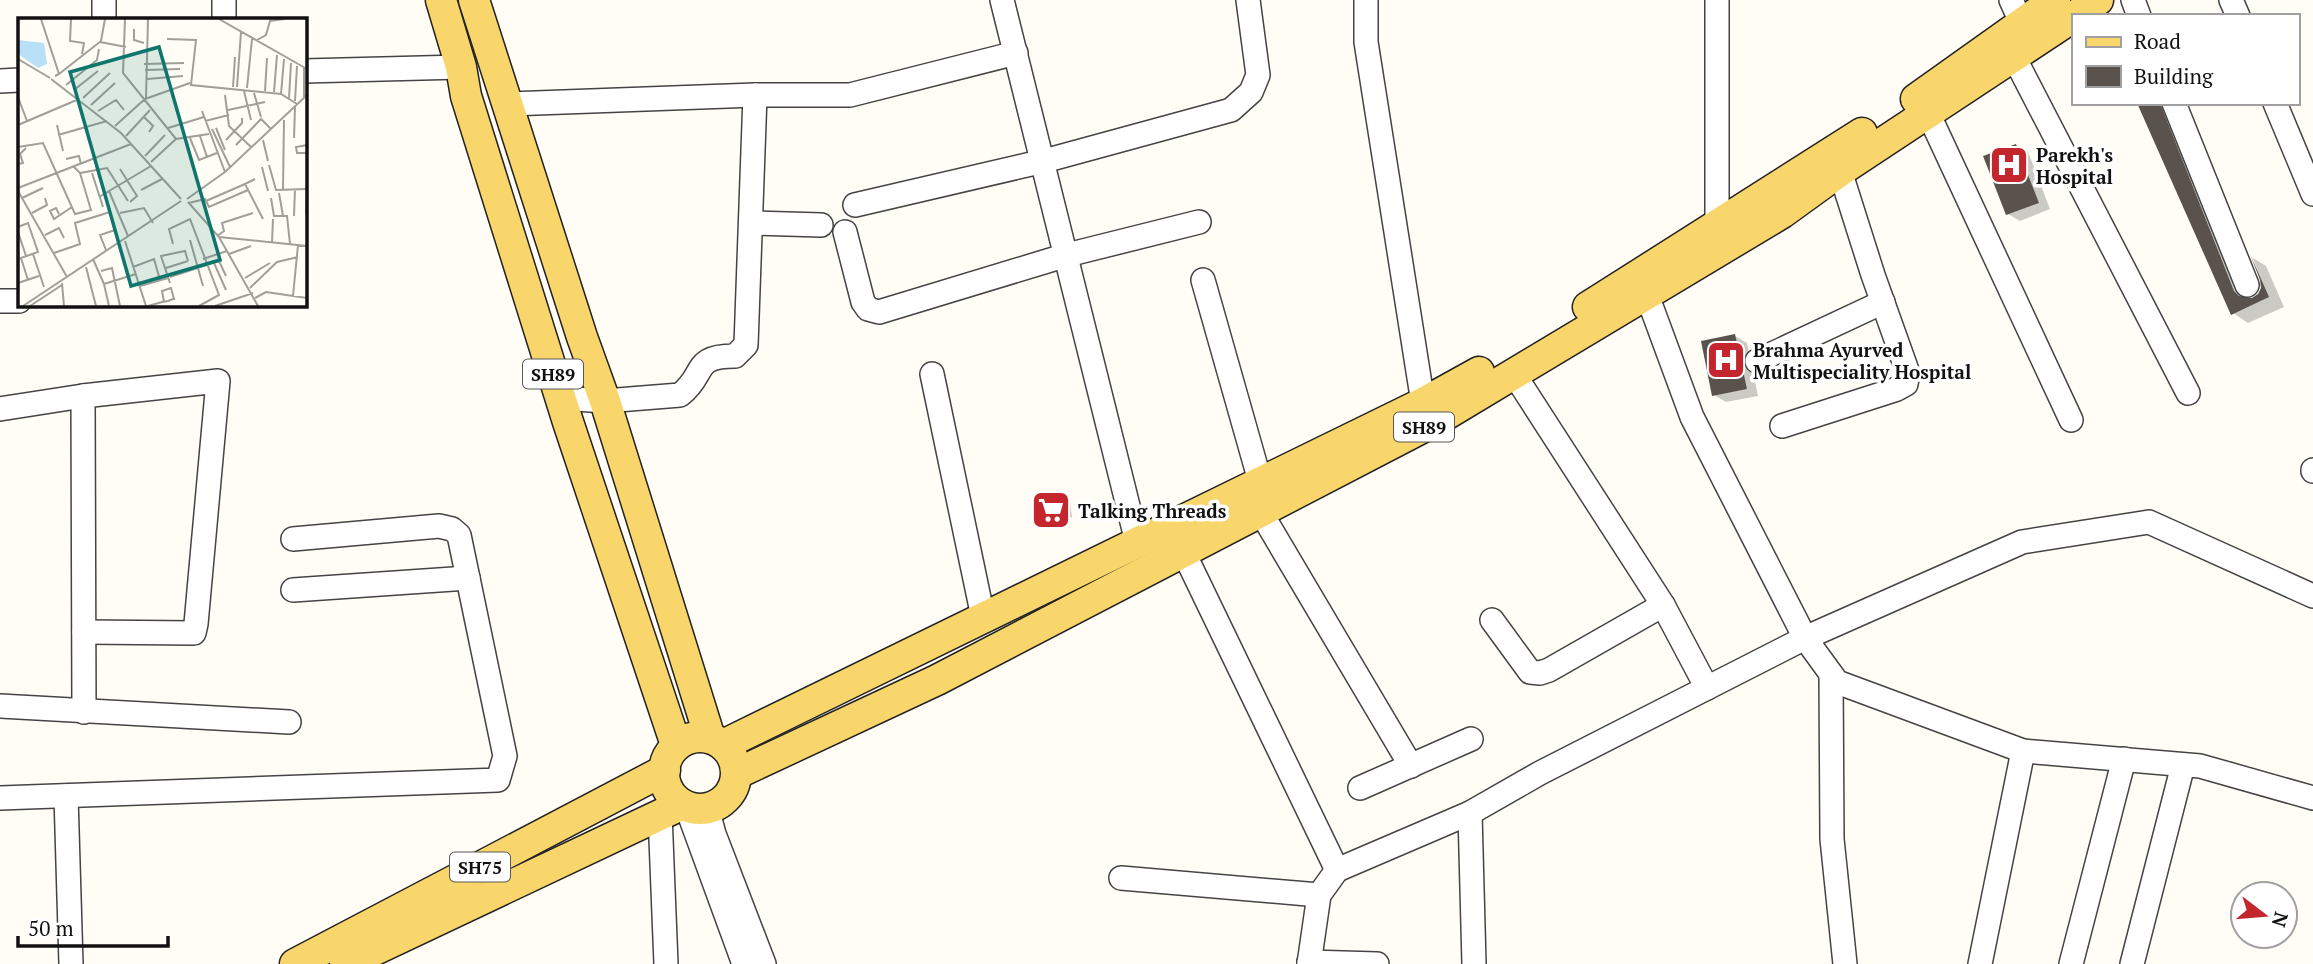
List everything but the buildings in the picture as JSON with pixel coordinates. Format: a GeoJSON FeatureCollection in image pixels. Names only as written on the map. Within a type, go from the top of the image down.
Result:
{"type":"FeatureCollection","features":[{"type":"Feature","properties":{"kind":"main road","name":"SH89"},"geometry":{"type":"LineString","coordinates":[[441,0],[461,68],[466,96],[671,758]]}},
{"type":"Feature","properties":{"kind":"main road","name":"SH89"},"geometry":{"type":"LineString","coordinates":[[474,0],[582,337],[717,742],[984,617],[1423,404],[1544,335],[1922,94],[2016,11],[2054,0]]}},
{"type":"Feature","properties":{"kind":"main road","name":"SH89"},"geometry":{"type":"LineString","coordinates":[[2077,14],[2098,0]]}},
{"type":"Feature","properties":{"kind":"main road","name":"SH89"},"geometry":{"type":"LineString","coordinates":[[738,773],[937,680],[1437,420],[1782,213],[1840,171],[2072,17]]}},
{"type":"Feature","properties":{"kind":"main road"},"geometry":{"type":"LineString","coordinates":[[695,736],[717,742],[732,753],[738,773],[732,793],[716,807],[684,809],[665,784],[671,758],[695,736]]}},
{"type":"Feature","properties":{"kind":"main road","name":"SH75"},"geometry":{"type":"LineString","coordinates":[[295,964],[671,758]]}},
{"type":"Feature","properties":{"kind":"main road","name":"SH75"},"geometry":{"type":"LineString","coordinates":[[345,964],[684,809]]}},
{"type":"Feature","properties":{"kind":"street"},"geometry":{"type":"LineString","coordinates":[[104,0],[104,18]]}},
{"type":"Feature","properties":{"kind":"street"},"geometry":{"type":"LineString","coordinates":[[224,0],[224,18]]}},
{"type":"Feature","properties":{"kind":"street"},"geometry":{"type":"LineString","coordinates":[[1002,0],[1137,542]]}},
{"type":"Feature","properties":{"kind":"street"},"geometry":{"type":"LineString","coordinates":[[855,205],[1044,161],[1231,110],[1251,92],[1258,75],[1248,0]]}},
{"type":"Feature","properties":{"kind":"street"},"geometry":{"type":"LineString","coordinates":[[1366,0],[1366,42],[1423,404]]}},
{"type":"Feature","properties":{"kind":"street"},"geometry":{"type":"LineString","coordinates":[[1717,0],[1717,226]]}},
{"type":"Feature","properties":{"kind":"street"},"geometry":{"type":"LineString","coordinates":[[509,104],[755,95],[850,95],[1016,53]]}},
{"type":"Feature","properties":{"kind":"street"},"geometry":{"type":"LineString","coordinates":[[2014,57],[2188,393]]}},
{"type":"Feature","properties":{"kind":"street"},"geometry":{"type":"LineString","coordinates":[[306,71],[461,68]]}},
{"type":"Feature","properties":{"kind":"street"},"geometry":{"type":"LineString","coordinates":[[0,81],[18,80]]}},
{"type":"Feature","properties":{"kind":"street"},"geometry":{"type":"LineString","coordinates":[[561,398],[605,401],[680,395],[689,388],[702,364],[710,358],[735,356],[746,345],[755,95]]}},
{"type":"Feature","properties":{"kind":"street"},"geometry":{"type":"LineString","coordinates":[[2176,105],[2247,285]]}},
{"type":"Feature","properties":{"kind":"street"},"geometry":{"type":"LineString","coordinates":[[2276,105],[2313,194]]}},
{"type":"Feature","properties":{"kind":"street"},"geometry":{"type":"LineString","coordinates":[[1928,113],[2071,420]]}},
{"type":"Feature","properties":{"kind":"street"},"geometry":{"type":"LineString","coordinates":[[1782,426],[1906,384],[1908,373],[1840,171]]}},
{"type":"Feature","properties":{"kind":"street"},"geometry":{"type":"LineString","coordinates":[[845,232],[863,302],[868,309],[879,312],[1067,255],[1199,222]]}},
{"type":"Feature","properties":{"kind":"street"},"geometry":{"type":"LineString","coordinates":[[751,223],[821,225]]}},
{"type":"Feature","properties":{"kind":"street"},"geometry":{"type":"LineString","coordinates":[[1203,279],[1261,481]]}},
{"type":"Feature","properties":{"kind":"street"},"geometry":{"type":"LineString","coordinates":[[1647,295],[1692,417],[1805,638],[1837,682],[2022,751],[2200,766],[2313,798]]}},
{"type":"Feature","properties":{"kind":"street"},"geometry":{"type":"LineString","coordinates":[[0,301],[18,301]]}},
{"type":"Feature","properties":{"kind":"street"},"geometry":{"type":"LineString","coordinates":[[1757,361],[1882,302]]}},
{"type":"Feature","properties":{"kind":"street"},"geometry":{"type":"LineString","coordinates":[[932,374],[984,617]]}},
{"type":"Feature","properties":{"kind":"street"},"geometry":{"type":"LineString","coordinates":[[1514,374],[1663,605],[1707,688]]}},
{"type":"Feature","properties":{"kind":"street"},"geometry":{"type":"LineString","coordinates":[[0,409],[83,396],[218,381],[194,634],[84,632]]}},
{"type":"Feature","properties":{"kind":"street"},"geometry":{"type":"LineString","coordinates":[[83,396],[85,712]]}},
{"type":"Feature","properties":{"kind":"street"},"geometry":{"type":"LineString","coordinates":[[1261,511],[1411,766]]}},
{"type":"Feature","properties":{"kind":"street"},"geometry":{"type":"LineString","coordinates":[[1377,964],[1309,963],[1319,895],[1337,870],[1470,813],[1540,773],[1805,638],[2022,542],[2149,522],[2313,596]]}},
{"type":"Feature","properties":{"kind":"street"},"geometry":{"type":"LineString","coordinates":[[0,798],[498,780],[505,756],[459,535],[452,529],[439,526],[293,539]]}},
{"type":"Feature","properties":{"kind":"street"},"geometry":{"type":"LineString","coordinates":[[1183,551],[1337,870]]}},
{"type":"Feature","properties":{"kind":"street"},"geometry":{"type":"LineString","coordinates":[[293,590],[468,578]]}},
{"type":"Feature","properties":{"kind":"street"},"geometry":{"type":"LineString","coordinates":[[1492,620],[1530,672],[1540,673],[1663,605]]}},
{"type":"Feature","properties":{"kind":"street"},"geometry":{"type":"LineString","coordinates":[[1831,674],[1832,839],[1845,964]]}},
{"type":"Feature","properties":{"kind":"street"},"geometry":{"type":"LineString","coordinates":[[0,706],[289,722]]}},
{"type":"Feature","properties":{"kind":"street"},"geometry":{"type":"LineString","coordinates":[[1360,788],[1471,739]]}},
{"type":"Feature","properties":{"kind":"street"},"geometry":{"type":"LineString","coordinates":[[1980,964],[2022,751]]}},
{"type":"Feature","properties":{"kind":"street"},"geometry":{"type":"LineString","coordinates":[[2071,964],[2124,760]]}},
{"type":"Feature","properties":{"kind":"street"},"geometry":{"type":"LineString","coordinates":[[2132,964],[2183,765]]}},
{"type":"Feature","properties":{"kind":"street"},"geometry":{"type":"LineString","coordinates":[[66,796],[71,964]]}},
{"type":"Feature","properties":{"kind":"street"},"geometry":{"type":"LineString","coordinates":[[666,964],[684,809]]}},
{"type":"Feature","properties":{"kind":"street"},"geometry":{"type":"LineString","coordinates":[[684,809],[744,964]]}},
{"type":"Feature","properties":{"kind":"street"},"geometry":{"type":"LineString","coordinates":[[684,809],[714,834],[764,964]]}},
{"type":"Feature","properties":{"kind":"street"},"geometry":{"type":"LineString","coordinates":[[1470,813],[1474,964]]}},
{"type":"Feature","properties":{"kind":"street"},"geometry":{"type":"LineString","coordinates":[[1121,878],[1319,895]]}},
{"type":"Feature","properties":{"kind":"place","name":"Parekh's Hospital"},"geometry":{"type":"Point","coordinates":[2009,165]}},
{"type":"Feature","properties":{"kind":"place","name":"Brahma Ayurved Multispeciality Hospital"},"geometry":{"type":"Point","coordinates":[1726,360]}},
{"type":"Feature","properties":{"kind":"place","name":"Talking Threads"},"geometry":{"type":"Point","coordinates":[1051,510]}}]}
